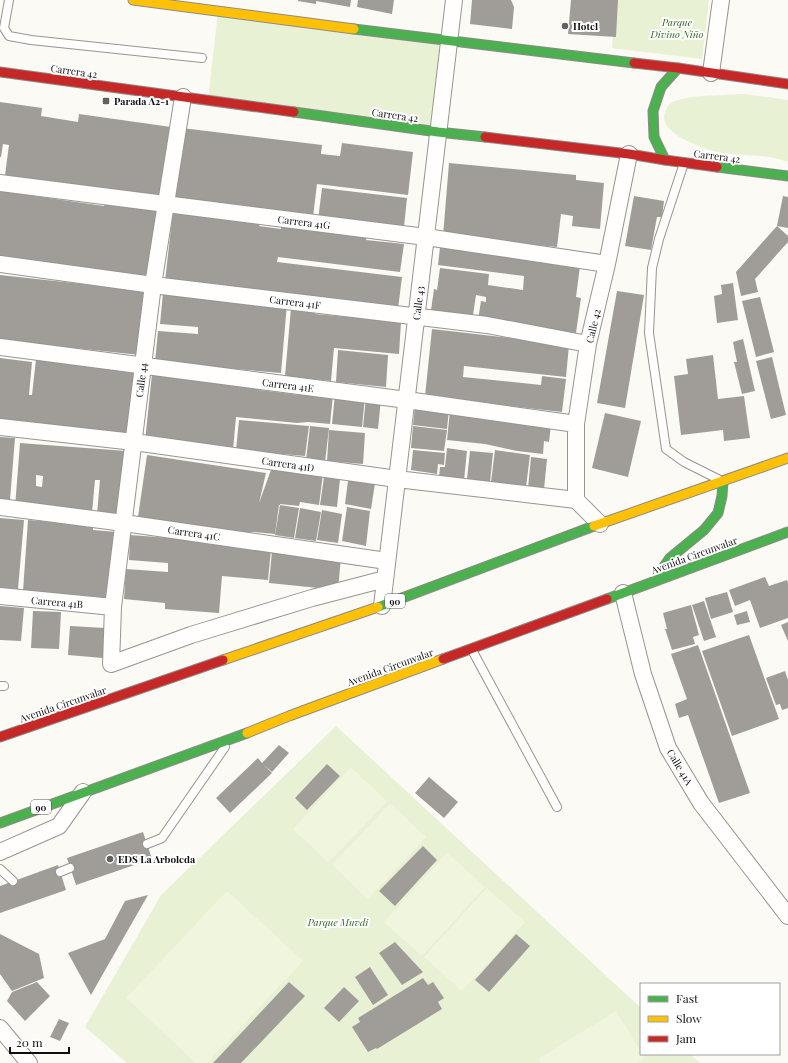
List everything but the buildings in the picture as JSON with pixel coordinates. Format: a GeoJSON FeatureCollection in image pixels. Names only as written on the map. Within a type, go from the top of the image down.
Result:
{"type":"FeatureCollection","features":[{"type":"Feature","properties":{"kind":"main road"},"geometry":{"type":"LineString","coordinates":[[133,0],[449,41],[678,68],[788,84]]}},
{"type":"Feature","properties":{"kind":"main road"},"geometry":{"type":"LineString","coordinates":[[664,160],[654,137],[653,111],[661,87],[678,68]]}},
{"type":"Feature","properties":{"kind":"main road","name":"Carrera 42"},"geometry":{"type":"LineString","coordinates":[[0,72],[438,132],[629,154],[788,176]]}},
{"type":"Feature","properties":{"kind":"main road","name":"Avenida Circunvalar"},"geometry":{"type":"LineString","coordinates":[[0,737],[382,606],[600,524],[788,458]]}},
{"type":"Feature","properties":{"kind":"main road"},"geometry":{"type":"LineString","coordinates":[[657,580],[670,558],[704,530],[718,513],[722,496],[723,481]]}},
{"type":"Feature","properties":{"kind":"main road","name":"Avenida Circunvalar"},"geometry":{"type":"LineString","coordinates":[[0,823],[230,740],[289,716],[788,532]]}},
{"type":"Feature","properties":{"kind":"street","name":"Calle 43"},"geometry":{"type":"LineString","coordinates":[[382,606],[454,0]]}},
{"type":"Feature","properties":{"kind":"street"},"geometry":{"type":"LineString","coordinates":[[711,73],[721,0]]}},
{"type":"Feature","properties":{"kind":"street","name":"Calle 44"},"geometry":{"type":"LineString","coordinates":[[183,97],[153,285],[113,607],[111,664],[191,636],[312,598],[385,579]]}},
{"type":"Feature","properties":{"kind":"street","name":"Calle 42"},"geometry":{"type":"LineString","coordinates":[[576,500],[576,424],[588,344],[607,264],[629,154]]}},
{"type":"Feature","properties":{"kind":"street","name":"Carrera 41G"},"geometry":{"type":"LineString","coordinates":[[0,183],[426,237],[607,264]]}},
{"type":"Feature","properties":{"kind":"street","name":"Carrera 41F"},"geometry":{"type":"LineString","coordinates":[[0,264],[153,285],[487,325],[588,344]]}},
{"type":"Feature","properties":{"kind":"street","name":"Carrera 41E"},"geometry":{"type":"LineString","coordinates":[[0,347],[407,400],[576,424]]}},
{"type":"Feature","properties":{"kind":"street","name":"Carrera 41D"},"geometry":{"type":"LineString","coordinates":[[0,427],[134,442],[397,479],[576,500]]}},
{"type":"Feature","properties":{"kind":"street"},"geometry":{"type":"LineString","coordinates":[[576,500],[600,524]]}},
{"type":"Feature","properties":{"kind":"street","name":"Carrera 41C"},"geometry":{"type":"LineString","coordinates":[[0,507],[124,523],[387,561]]}},
{"type":"Feature","properties":{"kind":"street","name":"Calle 41A"},"geometry":{"type":"LineString","coordinates":[[623,593],[643,674],[668,748],[702,803],[788,916]]}},
{"type":"Feature","properties":{"kind":"street","name":"Carrera 41B"},"geometry":{"type":"LineString","coordinates":[[0,596],[113,607]]}},
{"type":"Feature","properties":{"kind":"street"},"geometry":{"type":"LineString","coordinates":[[0,852],[59,826],[83,792]]}},
{"type":"Feature","properties":{"kind":"street"},"geometry":{"type":"LineString","coordinates":[[0,1028],[30,1063]]}},
{"type":"Feature","properties":{"kind":"lane"},"geometry":{"type":"LineString","coordinates":[[9,0],[4,28],[9,36],[31,40],[202,58]]}},
{"type":"Feature","properties":{"kind":"lane"},"geometry":{"type":"LineString","coordinates":[[684,162],[659,239],[652,268],[649,333],[666,449],[684,462],[723,481]]}},
{"type":"Feature","properties":{"kind":"lane"},"geometry":{"type":"LineString","coordinates":[[471,649],[557,807]]}},
{"type":"Feature","properties":{"kind":"lane"},"geometry":{"type":"LineString","coordinates":[[147,844],[162,838],[230,740]]}},
{"type":"Feature","properties":{"kind":"lane"},"geometry":{"type":"LineString","coordinates":[[60,872],[70,868]]}},
{"type":"Feature","properties":{"kind":"lane"},"geometry":{"type":"LineString","coordinates":[[0,869],[13,881]]}},
{"type":"Feature","properties":{"kind":"green space","name":"Parque Divino Niño"},"geometry":{"type":"Polygon","coordinates":[[[616,0],[709,0],[702,59],[612,48],[616,0]]]}},
{"type":"Feature","properties":{"kind":"green space"},"geometry":{"type":"Polygon","coordinates":[[[218,11],[449,41],[438,132],[208,100],[218,11]]]}},
{"type":"Feature","properties":{"kind":"green space"},"geometry":{"type":"Polygon","coordinates":[[[745,94],[788,100],[788,162],[777,158],[717,152],[703,148],[679,137],[667,126],[664,119],[668,106],[677,100],[699,96],[745,94]]]}},
{"type":"Feature","properties":{"kind":"green space","name":"Parque Muvdi"},"geometry":{"type":"Polygon","coordinates":[[[336,726],[640,1007],[640,1055],[691,1055],[700,1063],[127,1063],[85,1027],[161,895],[336,726]]]}},
{"type":"Feature","properties":{"kind":"green space"},"geometry":{"type":"Polygon","coordinates":[[[351,767],[387,802],[328,863],[293,829],[351,767]]]}},
{"type":"Feature","properties":{"kind":"green space"},"geometry":{"type":"Polygon","coordinates":[[[390,803],[426,837],[368,899],[332,865],[390,803]]]}},
{"type":"Feature","properties":{"kind":"green space"},"geometry":{"type":"Polygon","coordinates":[[[447,853],[485,887],[422,956],[384,922],[447,853]]]}},
{"type":"Feature","properties":{"kind":"green space"},"geometry":{"type":"Polygon","coordinates":[[[487,888],[525,922],[462,991],[424,957],[487,888]]]}},
{"type":"Feature","properties":{"kind":"green space"},"geometry":{"type":"Polygon","coordinates":[[[227,891],[303,961],[207,1063],[196,1063],[126,998],[227,891]]]}},
{"type":"Feature","properties":{"kind":"green space"},"geometry":{"type":"Polygon","coordinates":[[[616,1011],[640,1050],[640,1055],[643,1055],[645,1058],[638,1063],[541,1063],[538,1059],[616,1011]]]}},
{"type":"Feature","properties":{"kind":"traffic: fast"},"geometry":{"type":"LineString","coordinates":[[354,29],[634,63]]}},
{"type":"Feature","properties":{"kind":"traffic: fast"},"geometry":{"type":"LineString","coordinates":[[665,160],[654,137],[653,111],[661,87],[678,68]]}},
{"type":"Feature","properties":{"kind":"traffic: fast"},"geometry":{"type":"LineString","coordinates":[[294,112],[485,137]]}},
{"type":"Feature","properties":{"kind":"traffic: fast"},"geometry":{"type":"LineString","coordinates":[[717,167],[788,176]]}},
{"type":"Feature","properties":{"kind":"traffic: fast"},"geometry":{"type":"LineString","coordinates":[[657,580],[670,558],[704,530],[718,513],[722,496],[723,481]]}},
{"type":"Feature","properties":{"kind":"traffic: fast"},"geometry":{"type":"LineString","coordinates":[[378,607],[594,526]]}},
{"type":"Feature","properties":{"kind":"traffic: fast"},"geometry":{"type":"LineString","coordinates":[[607,599],[788,532]]}},
{"type":"Feature","properties":{"kind":"traffic: fast"},"geometry":{"type":"LineString","coordinates":[[0,823],[247,733]]}},
{"type":"Feature","properties":{"kind":"traffic: slow"},"geometry":{"type":"LineString","coordinates":[[133,0],[354,29]]}},
{"type":"Feature","properties":{"kind":"traffic: slow"},"geometry":{"type":"LineString","coordinates":[[594,526],[788,458]]}},
{"type":"Feature","properties":{"kind":"traffic: slow"},"geometry":{"type":"LineString","coordinates":[[223,660],[378,607]]}},
{"type":"Feature","properties":{"kind":"traffic: slow"},"geometry":{"type":"LineString","coordinates":[[247,733],[443,659]]}},
{"type":"Feature","properties":{"kind":"traffic: jam"},"geometry":{"type":"LineString","coordinates":[[634,63],[788,84]]}},
{"type":"Feature","properties":{"kind":"traffic: jam"},"geometry":{"type":"LineString","coordinates":[[0,72],[294,112]]}},
{"type":"Feature","properties":{"kind":"traffic: jam"},"geometry":{"type":"LineString","coordinates":[[485,137],[629,154],[717,167]]}},
{"type":"Feature","properties":{"kind":"traffic: jam"},"geometry":{"type":"LineString","coordinates":[[443,659],[607,599]]}},
{"type":"Feature","properties":{"kind":"traffic: jam"},"geometry":{"type":"LineString","coordinates":[[0,737],[223,660]]}},
{"type":"Feature","properties":{"kind":"place","name":"Hotel"},"geometry":{"type":"Point","coordinates":[565,26]}},
{"type":"Feature","properties":{"kind":"place","name":"Parada A2-1"},"geometry":{"type":"Point","coordinates":[106,101]}},
{"type":"Feature","properties":{"kind":"place","name":"EDS La Arboleda"},"geometry":{"type":"Point","coordinates":[110,859]}}]}
